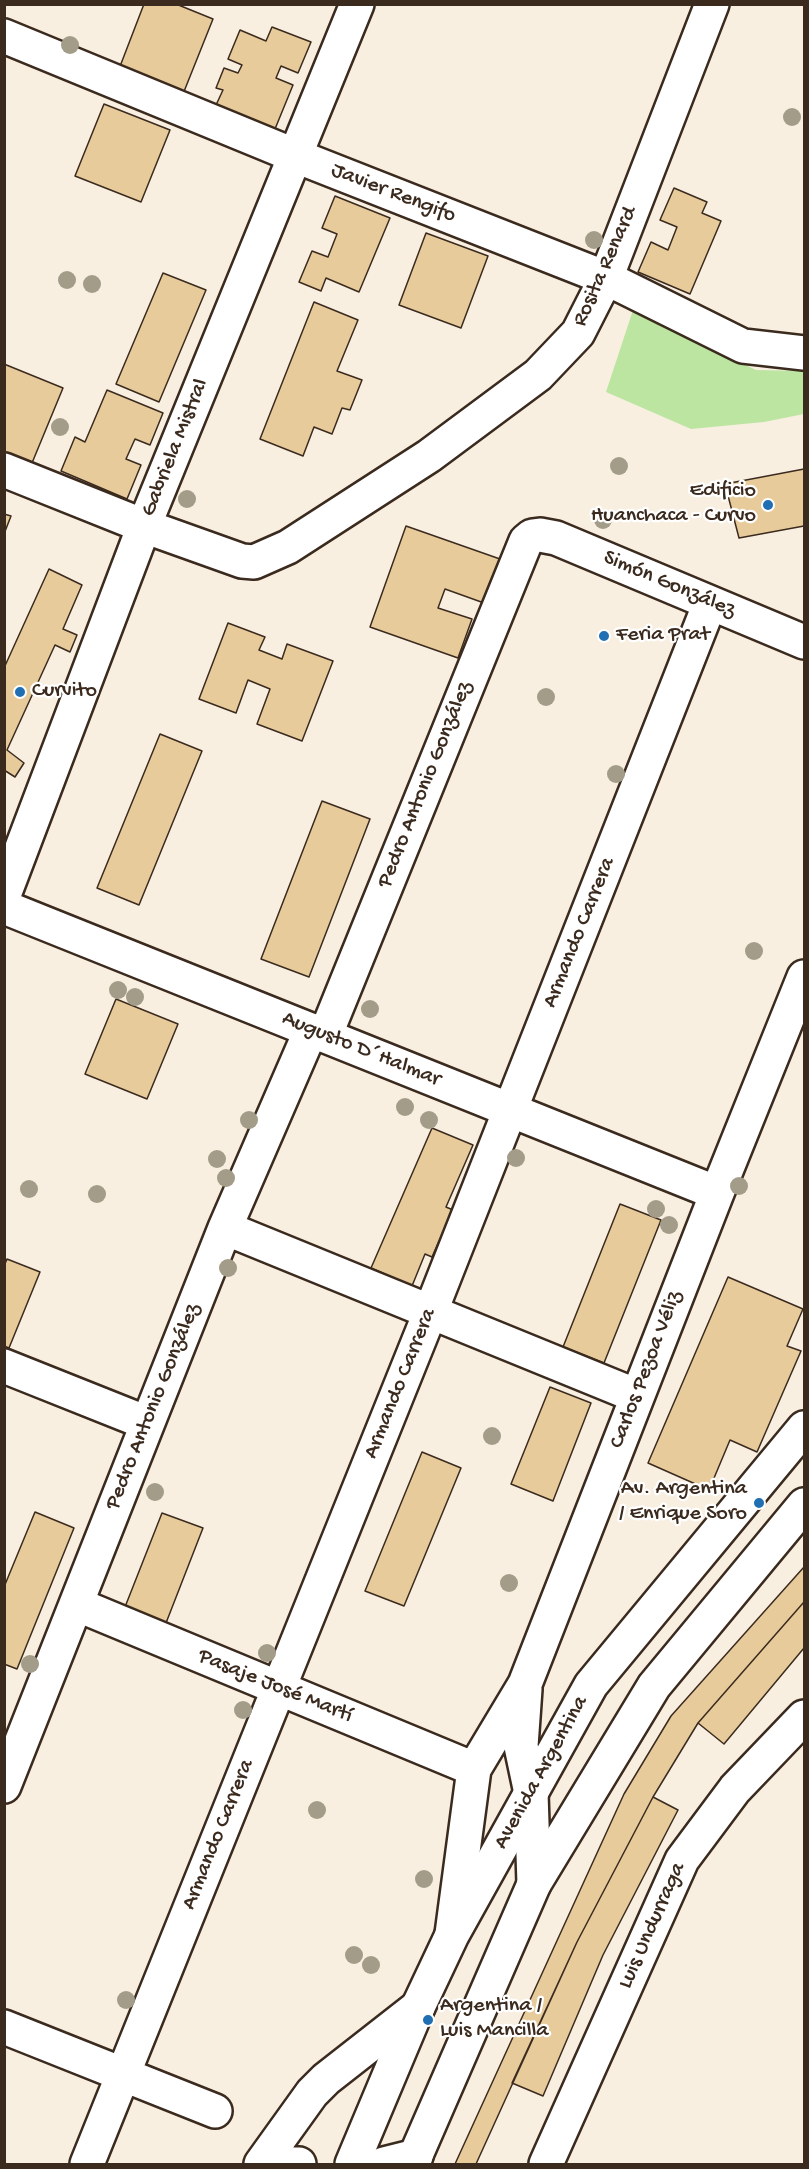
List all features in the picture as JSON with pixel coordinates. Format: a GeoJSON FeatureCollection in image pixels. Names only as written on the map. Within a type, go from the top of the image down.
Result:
{"type":"FeatureCollection","features":[{"type":"Feature","properties":{"kind":"street","name":"Gabriela Mistral"},"geometry":{"type":"LineString","coordinates":[[4,895],[144,526],[297,156],[357,4]]}},
{"type":"Feature","properties":{"kind":"street","name":"Rosita Renard"},"geometry":{"type":"LineString","coordinates":[[144,526],[242,561],[262,561],[288,547],[429,456],[538,375],[578,333],[606,278],[712,4]]}},
{"type":"Feature","properties":{"kind":"street","name":"Javier Rengifo"},"geometry":{"type":"LineString","coordinates":[[4,36],[297,156],[606,278],[743,346],[792,352]]}},
{"type":"Feature","properties":{"kind":"street"},"geometry":{"type":"LineString","coordinates":[[4,470],[144,526]]}},
{"type":"Feature","properties":{"kind":"street","name":"Simón González"},"geometry":{"type":"LineString","coordinates":[[532,536],[556,538],[804,642]]}},
{"type":"Feature","properties":{"kind":"street","name":"Pedro Antonio González"},"geometry":{"type":"LineString","coordinates":[[4,1786],[225,1228],[318,1033],[521,552],[532,536]]}},
{"type":"Feature","properties":{"kind":"street","name":"Armando Carrera"},"geometry":{"type":"LineString","coordinates":[[87,2164],[429,1313],[710,603]]}},
{"type":"Feature","properties":{"kind":"street","name":"Augusto D´Halmar"},"geometry":{"type":"LineString","coordinates":[[4,907],[717,1193]]}},
{"type":"Feature","properties":{"kind":"street","name":"Carlos Pezoa Véliz"},"geometry":{"type":"LineString","coordinates":[[452,1935],[474,1769],[525,1684],[804,977]]}},
{"type":"Feature","properties":{"kind":"street"},"geometry":{"type":"LineString","coordinates":[[225,1228],[637,1396]]}},
{"type":"Feature","properties":{"kind":"street"},"geometry":{"type":"LineString","coordinates":[[4,1366],[147,1423]]}},
{"type":"Feature","properties":{"kind":"street","name":"Avenida Argentina"},"geometry":{"type":"LineString","coordinates":[[352,2164],[418,2007],[452,1935],[591,1685],[804,1428]]}},
{"type":"Feature","properties":{"kind":"street"},"geometry":{"type":"LineString","coordinates":[[384,2164],[414,2160],[534,1884],[654,1686],[804,1505]]}},
{"type":"Feature","properties":{"kind":"street","name":"Pasaje José Martí"},"geometry":{"type":"LineString","coordinates":[[76,1604],[474,1769]]}},
{"type":"Feature","properties":{"kind":"street"},"geometry":{"type":"LineString","coordinates":[[525,1684],[521,1746],[531,1792],[534,1884]]}},
{"type":"Feature","properties":{"kind":"street","name":"Luis Undurraga"},"geometry":{"type":"LineString","coordinates":[[546,2164],[682,1860],[735,1789],[804,1717]]}},
{"type":"Feature","properties":{"kind":"street"},"geometry":{"type":"LineString","coordinates":[[261,2164],[319,2086],[418,2007]]}},
{"type":"Feature","properties":{"kind":"street"},"geometry":{"type":"LineString","coordinates":[[4,2027],[214,2111]]}},
{"type":"Feature","properties":{"kind":"street"},"geometry":{"type":"LineString","coordinates":[[283,2164],[299,2164]]}},
{"type":"Feature","properties":{"kind":"green space"},"geometry":{"type":"Polygon","coordinates":[[[633,310],[756,370],[804,371],[804,414],[764,422],[691,429],[606,392],[633,310]]]}},
{"type":"Feature","properties":{"kind":"building"},"geometry":{"type":"Polygon","coordinates":[[[144,4],[176,4],[213,19],[183,94],[119,69],[144,4]]]}},
{"type":"Feature","properties":{"kind":"building"},"geometry":{"type":"Polygon","coordinates":[[[272,27],[311,42],[298,73],[281,66],[276,78],[293,85],[275,129],[216,105],[223,90],[216,88],[224,68],[238,73],[242,65],[228,59],[240,30],[266,41],[272,27]]]}},
{"type":"Feature","properties":{"kind":"building"},"geometry":{"type":"Polygon","coordinates":[[[104,104],[170,130],[141,202],[75,176],[104,104]]]}},
{"type":"Feature","properties":{"kind":"building"},"geometry":{"type":"Polygon","coordinates":[[[674,188],[707,202],[702,213],[721,221],[690,294],[638,272],[651,242],[668,250],[677,227],[660,220],[674,188]]]}},
{"type":"Feature","properties":{"kind":"building"},"geometry":{"type":"Polygon","coordinates":[[[335,196],[390,218],[359,292],[326,278],[321,291],[299,282],[312,251],[328,257],[337,234],[322,228],[335,196]]]}},
{"type":"Feature","properties":{"kind":"building"},"geometry":{"type":"Polygon","coordinates":[[[426,233],[488,256],[461,328],[399,305],[426,233]]]}},
{"type":"Feature","properties":{"kind":"building"},"geometry":{"type":"Polygon","coordinates":[[[163,273],[206,290],[159,402],[116,384],[163,273]]]}},
{"type":"Feature","properties":{"kind":"building"},"geometry":{"type":"Polygon","coordinates":[[[314,302],[358,320],[337,371],[362,380],[350,410],[342,408],[332,434],[314,427],[303,456],[260,439],[314,302]]]}},
{"type":"Feature","properties":{"kind":"building"},"geometry":{"type":"Polygon","coordinates":[[[4,364],[63,388],[32,463],[4,452],[4,364]]]}},
{"type":"Feature","properties":{"kind":"building"},"geometry":{"type":"Polygon","coordinates":[[[107,390],[163,413],[150,445],[135,439],[126,459],[141,465],[127,499],[61,471],[75,437],[85,442],[107,390]]]}},
{"type":"Feature","properties":{"kind":"building","name":"Edificio Huanchaca - Curvo"},"geometry":{"type":"Polygon","coordinates":[[[804,469],[804,526],[739,538],[725,484],[804,469]]]}},
{"type":"Feature","properties":{"kind":"building"},"geometry":{"type":"Polygon","coordinates":[[[4,514],[11,516],[4,534],[4,514]]]}},
{"type":"Feature","properties":{"kind":"building"},"geometry":{"type":"Polygon","coordinates":[[[406,526],[500,559],[484,603],[445,589],[438,608],[472,619],[458,658],[370,627],[406,526]]]}},
{"type":"Feature","properties":{"kind":"building","name":"Curvito"},"geometry":{"type":"Polygon","coordinates":[[[49,569],[82,585],[63,629],[77,635],[70,652],[55,645],[7,750],[24,763],[15,777],[4,770],[4,668],[49,569]]]}},
{"type":"Feature","properties":{"kind":"building"},"geometry":{"type":"Polygon","coordinates":[[[228,623],[265,637],[259,650],[282,659],[287,644],[333,661],[302,741],[257,724],[270,689],[248,680],[236,713],[199,699],[228,623]]]}},
{"type":"Feature","properties":{"kind":"building"},"geometry":{"type":"Polygon","coordinates":[[[160,734],[202,751],[139,905],[97,888],[160,734]]]}},
{"type":"Feature","properties":{"kind":"building"},"geometry":{"type":"Polygon","coordinates":[[[322,801],[370,819],[309,977],[261,959],[322,801]]]}},
{"type":"Feature","properties":{"kind":"building"},"geometry":{"type":"Polygon","coordinates":[[[116,999],[178,1024],[147,1099],[85,1074],[116,999]]]}},
{"type":"Feature","properties":{"kind":"building"},"geometry":{"type":"Polygon","coordinates":[[[432,1128],[473,1145],[446,1207],[453,1210],[432,1257],[425,1254],[412,1286],[371,1268],[432,1128]]]}},
{"type":"Feature","properties":{"kind":"building"},"geometry":{"type":"Polygon","coordinates":[[[620,1204],[661,1220],[604,1363],[563,1347],[620,1204]]]}},
{"type":"Feature","properties":{"kind":"building"},"geometry":{"type":"Polygon","coordinates":[[[7,1259],[40,1272],[9,1348],[4,1346],[4,1266],[7,1259]]]}},
{"type":"Feature","properties":{"kind":"building"},"geometry":{"type":"Polygon","coordinates":[[[728,1277],[803,1309],[787,1346],[801,1351],[757,1452],[730,1440],[709,1490],[648,1463],[728,1277]]]}},
{"type":"Feature","properties":{"kind":"building"},"geometry":{"type":"Polygon","coordinates":[[[550,1387],[591,1403],[553,1501],[511,1484],[550,1387]]]}},
{"type":"Feature","properties":{"kind":"building"},"geometry":{"type":"Polygon","coordinates":[[[422,1452],[461,1468],[404,1606],[365,1591],[422,1452]]]}},
{"type":"Feature","properties":{"kind":"building"},"geometry":{"type":"Polygon","coordinates":[[[35,1512],[74,1528],[17,1669],[4,1664],[4,1587],[35,1512]]]}},
{"type":"Feature","properties":{"kind":"building"},"geometry":{"type":"Polygon","coordinates":[[[162,1513],[203,1528],[166,1623],[125,1607],[162,1513]]]}},
{"type":"Feature","properties":{"kind":"building"},"geometry":{"type":"Polygon","coordinates":[[[804,1567],[804,1602],[698,1723],[653,1797],[577,1942],[476,2164],[455,2164],[624,1794],[671,1716],[804,1567]]]}},
{"type":"Feature","properties":{"kind":"building"},"geometry":{"type":"Polygon","coordinates":[[[804,1602],[804,1648],[724,1744],[698,1723],[804,1602]]]}},
{"type":"Feature","properties":{"kind":"building"},"geometry":{"type":"Polygon","coordinates":[[[653,1797],[678,1810],[603,1955],[543,2096],[512,2083],[577,1942],[653,1797]]]}},
{"type":"Feature","properties":{"kind":"place","name":"Edificio Huanchaca - Curvo"},"geometry":{"type":"Point","coordinates":[768,505]}},
{"type":"Feature","properties":{"kind":"place","name":"Feria Prat"},"geometry":{"type":"Point","coordinates":[604,636]}},
{"type":"Feature","properties":{"kind":"place","name":"Curvito"},"geometry":{"type":"Point","coordinates":[20,692]}},
{"type":"Feature","properties":{"kind":"place","name":"Av. Argentina / Enrique Soro"},"geometry":{"type":"Point","coordinates":[759,1503]}},
{"type":"Feature","properties":{"kind":"place","name":"Argentina / Luis Mancilla"},"geometry":{"type":"Point","coordinates":[428,2020]}}]}
